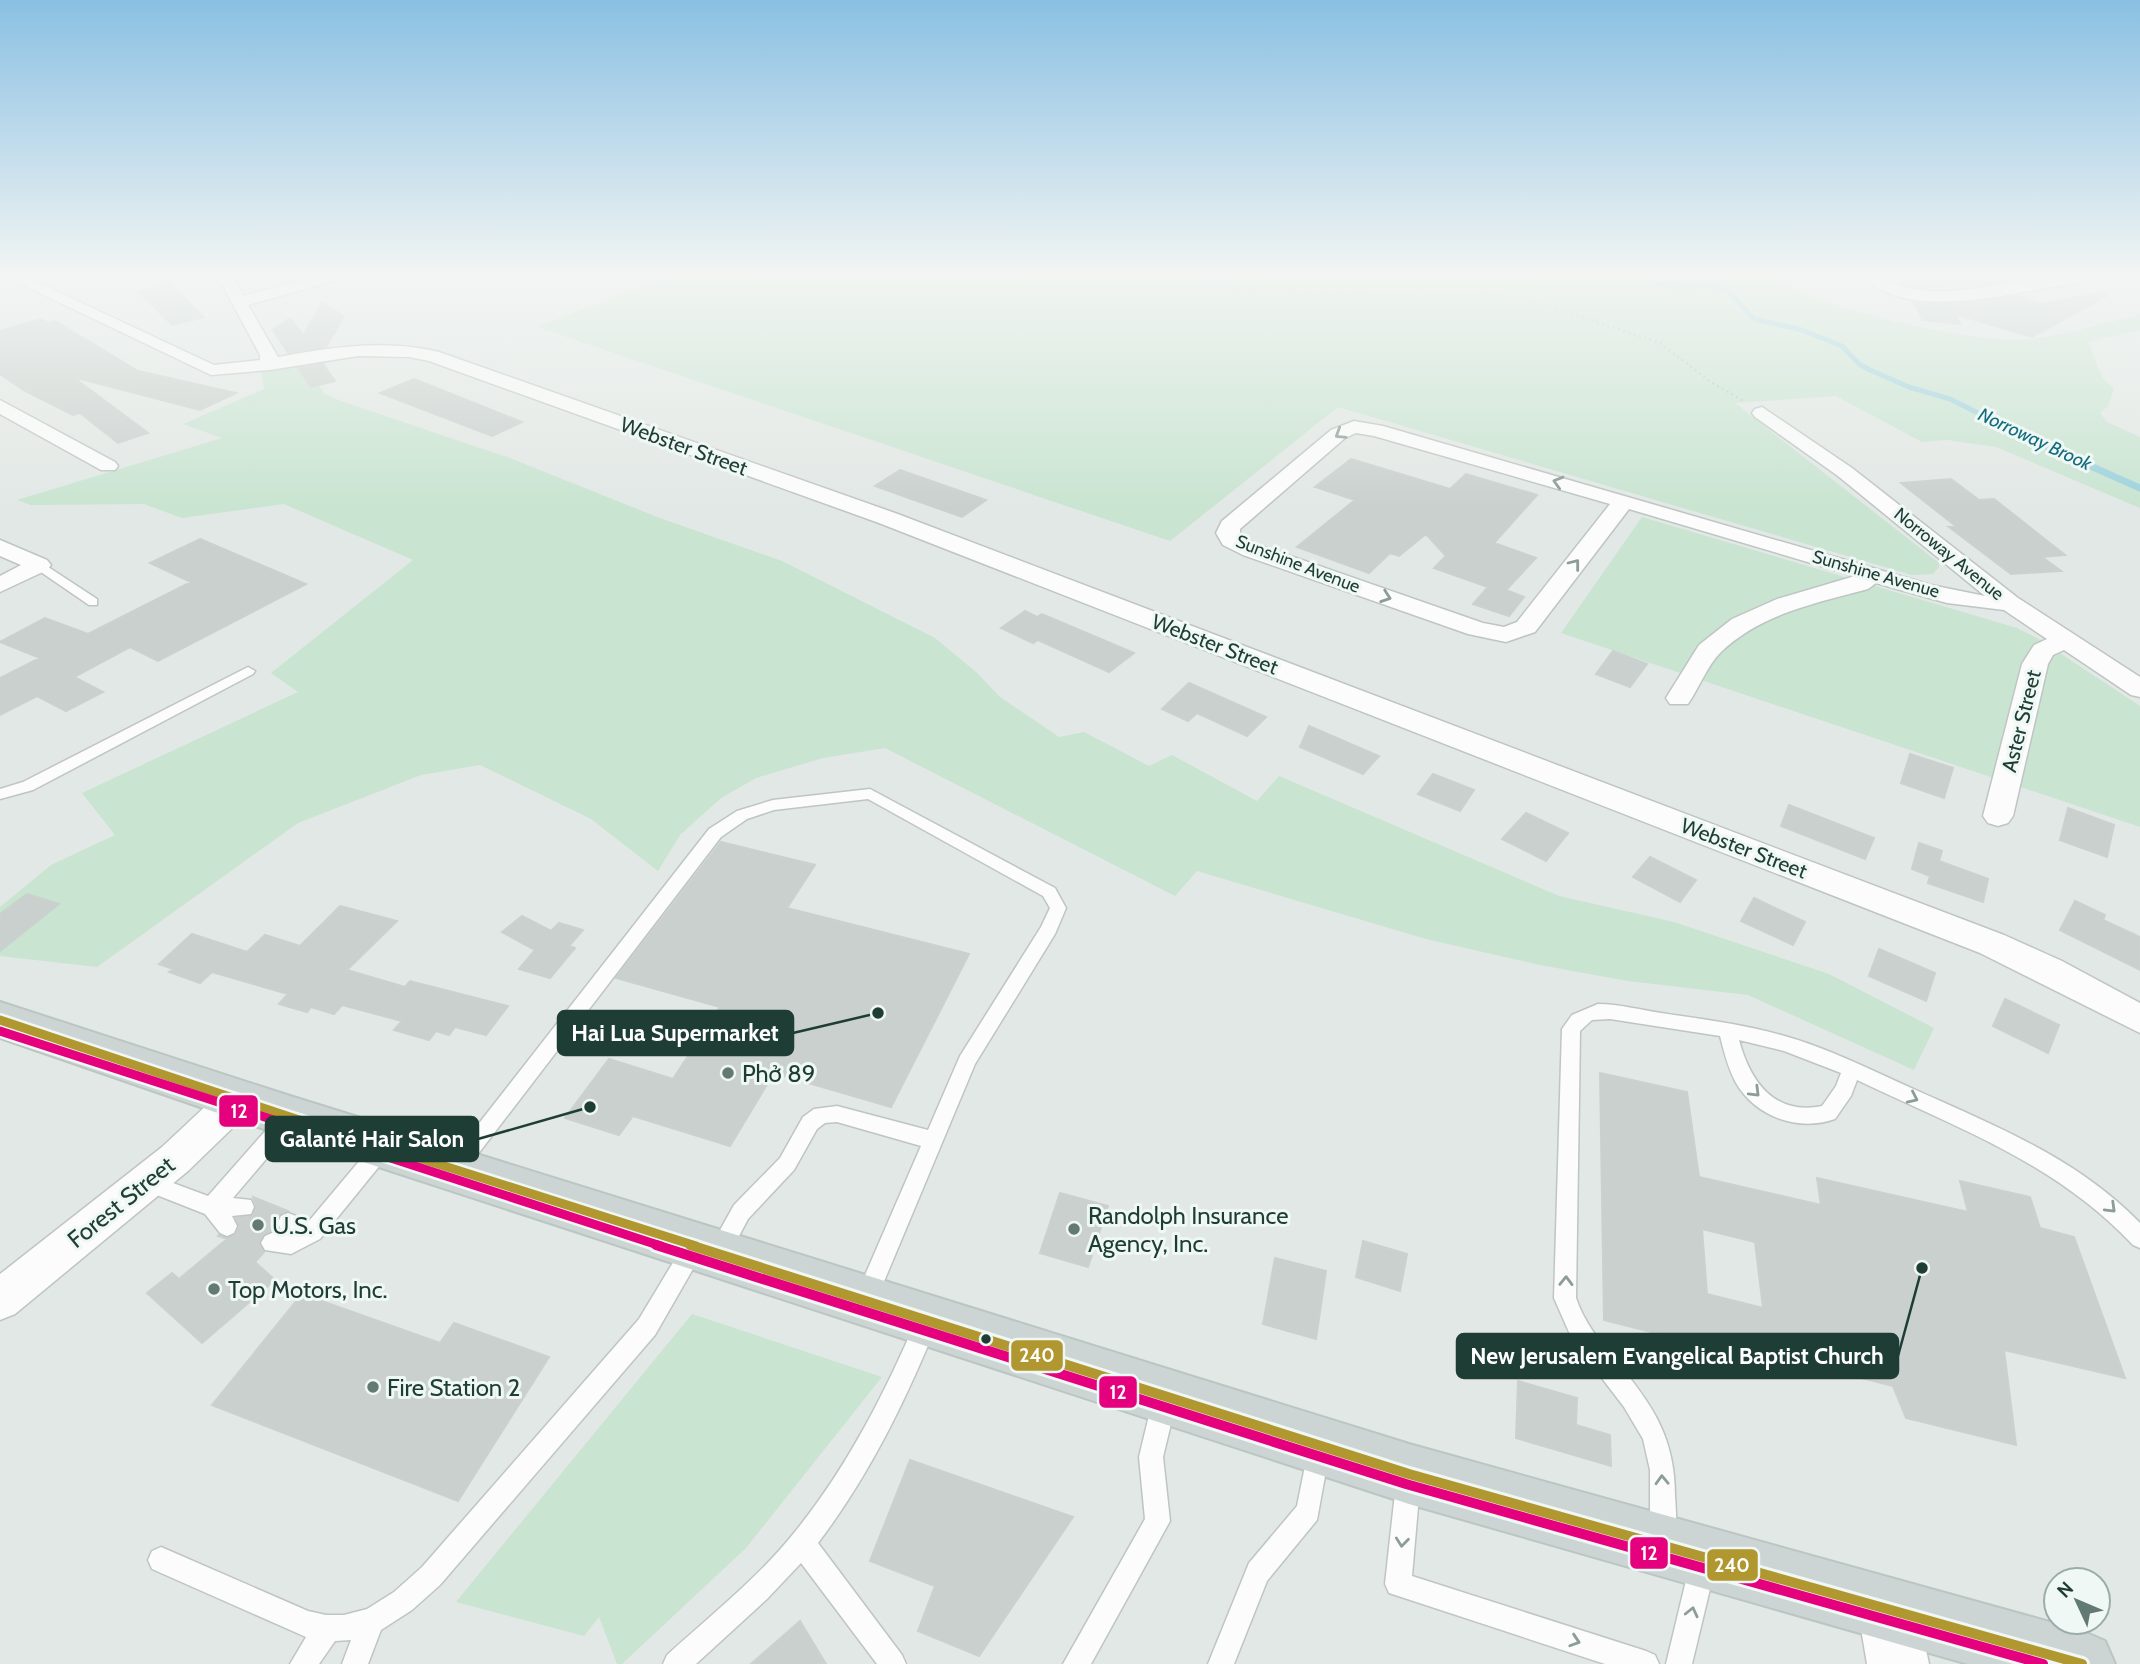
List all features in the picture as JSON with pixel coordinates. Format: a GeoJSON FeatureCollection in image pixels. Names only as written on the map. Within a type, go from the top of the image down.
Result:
{"type":"FeatureCollection","features":[{"type":"Feature","properties":{"kind":"main road"},"geometry":{"type":"LineString","coordinates":[[0,1020],[238,1100],[927,1322],[1409,1474],[1684,1554],[1893,1638],[2082,1664]]}},
{"type":"Feature","properties":{"kind":"street","name":"Webster Street"},"geometry":{"type":"LineString","coordinates":[[172,353],[204,368],[220,370],[365,353]]}},
{"type":"Feature","properties":{"kind":"street"},"geometry":{"type":"LineString","coordinates":[[267,353],[270,365]]}},
{"type":"Feature","properties":{"kind":"street","name":"Webster Street"},"geometry":{"type":"LineString","coordinates":[[418,353],[887,518],[1979,939],[2050,970],[2140,1019]]}},
{"type":"Feature","properties":{"kind":"street"},"geometry":{"type":"LineString","coordinates":[[0,406],[108,466]]}},
{"type":"Feature","properties":{"kind":"street","name":"Norroway Avenue"},"geometry":{"type":"LineString","coordinates":[[1762,413],[1856,480],[2009,603],[2140,688]]}},
{"type":"Feature","properties":{"kind":"street","name":"Sunshine Avenue"},"geometry":{"type":"LineString","coordinates":[[1623,501],[1526,627],[1506,635],[1477,629],[1251,550],[1231,540],[1227,533],[1230,526],[1338,434],[1354,427],[1376,430],[1623,501],[1970,601],[2009,603]]}},
{"type":"Feature","properties":{"kind":"street"},"geometry":{"type":"LineString","coordinates":[[0,547],[39,565]]}},
{"type":"Feature","properties":{"kind":"street"},"geometry":{"type":"LineString","coordinates":[[0,585],[39,565]]}},
{"type":"Feature","properties":{"kind":"street"},"geometry":{"type":"LineString","coordinates":[[1679,698],[1708,650],[1741,624],[1786,604],[1860,584],[1873,573]]}},
{"type":"Feature","properties":{"kind":"street","name":"Aster Street"},"geometry":{"type":"LineString","coordinates":[[1997,816],[2035,664],[2043,650],[2065,640]]}},
{"type":"Feature","properties":{"kind":"street","name":"Forest Street"},"geometry":{"type":"LineString","coordinates":[[0,1300],[146,1182],[238,1100]]}},
{"type":"Feature","properties":{"kind":"lane"},"geometry":{"type":"LineString","coordinates":[[39,565],[93,601]]}},
{"type":"Feature","properties":{"kind":"lane"},"geometry":{"type":"LineString","coordinates":[[0,794],[28,786],[248,671]]}},
{"type":"Feature","properties":{"kind":"lane"},"geometry":{"type":"LineString","coordinates":[[455,1169],[715,833],[742,816],[773,805],[844,795],[877,796],[1049,892],[1057,902],[1055,917],[967,1061],[931,1140],[865,1301]]}},
{"type":"Feature","properties":{"kind":"lane"},"geometry":{"type":"LineString","coordinates":[[1679,1664],[1684,1554],[1653,1432],[1627,1391],[1568,1311],[1571,1029],[1577,1018],[1596,1011],[1728,1031],[1799,1048],[2052,1164],[2102,1199],[2140,1238]]}},
{"type":"Feature","properties":{"kind":"lane"},"geometry":{"type":"LineString","coordinates":[[1728,1031],[1738,1066],[1750,1088],[1780,1111],[1798,1117],[1828,1113],[1844,1090],[1851,1070]]}},
{"type":"Feature","properties":{"kind":"lane"},"geometry":{"type":"LineString","coordinates":[[161,1560],[307,1624],[327,1630],[348,1629],[371,1623],[404,1602],[431,1576],[638,1337],[707,1250],[787,1164],[814,1118],[837,1114],[931,1140]]}},
{"type":"Feature","properties":{"kind":"lane"},"geometry":{"type":"LineString","coordinates":[[212,1208],[290,1116]]}},
{"type":"Feature","properties":{"kind":"lane"},"geometry":{"type":"LineString","coordinates":[[272,1243],[290,1244],[313,1232],[384,1146]]}},
{"type":"Feature","properties":{"kind":"lane"},"geometry":{"type":"LineString","coordinates":[[146,1182],[212,1208],[244,1207]]}},
{"type":"Feature","properties":{"kind":"lane"},"geometry":{"type":"LineString","coordinates":[[212,1208],[227,1226]]}},
{"type":"Feature","properties":{"kind":"lane"},"geometry":{"type":"LineString","coordinates":[[288,1223],[313,1232]]}},
{"type":"Feature","properties":{"kind":"lane"},"geometry":{"type":"LineString","coordinates":[[676,1664],[757,1590],[802,1543],[843,1488],[876,1434],[927,1322]]}},
{"type":"Feature","properties":{"kind":"lane"},"geometry":{"type":"LineString","coordinates":[[1076,1664],[1158,1521],[1151,1457],[1165,1397]]}},
{"type":"Feature","properties":{"kind":"lane"},"geometry":{"type":"LineString","coordinates":[[1222,1664],[1258,1572],[1308,1511],[1319,1446]]}},
{"type":"Feature","properties":{"kind":"lane"},"geometry":{"type":"LineString","coordinates":[[1409,1474],[1398,1584],[1646,1664]]}},
{"type":"Feature","properties":{"kind":"lane"},"geometry":{"type":"LineString","coordinates":[[802,1543],[893,1664]]}},
{"type":"Feature","properties":{"kind":"lane"},"geometry":{"type":"LineString","coordinates":[[355,1664],[371,1623]]}},
{"type":"Feature","properties":{"kind":"lane"},"geometry":{"type":"LineString","coordinates":[[303,1664],[327,1630]]}},
{"type":"Feature","properties":{"kind":"path"},"geometry":{"type":"LineString","coordinates":[[1673,353],[1711,382],[1762,413]]}},
{"type":"Feature","properties":{"kind":"green space"},"geometry":{"type":"Polygon","coordinates":[[[613,353],[2092,353],[2102,377],[2114,389],[2108,406],[2100,413],[2107,422],[2140,437],[2140,508],[1996,447],[1947,440],[1922,442],[1836,396],[1735,403],[1939,563],[1933,574],[1912,575],[1338,407],[1170,541],[613,353]]]}},
{"type":"Feature","properties":{"kind":"green space"},"geometry":{"type":"Polygon","coordinates":[[[304,363],[325,394],[341,401],[510,458],[657,517],[782,561],[935,638],[976,672],[1000,697],[1059,737],[1084,732],[1149,766],[1172,755],[1257,801],[1279,776],[1559,896],[1674,922],[1829,974],[1934,1028],[1914,1070],[1748,995],[1628,981],[1540,965],[1426,939],[1197,871],[1175,896],[885,748],[823,758],[756,778],[721,798],[680,835],[658,871],[591,819],[480,765],[421,775],[298,823],[97,967],[0,956],[0,907],[51,865],[115,835],[82,793],[298,692],[271,673],[413,560],[284,504],[182,518],[144,504],[31,505],[17,500],[222,438],[183,424],[264,389],[261,370],[304,363]]]}},
{"type":"Feature","properties":{"kind":"green space"},"geometry":{"type":"Polygon","coordinates":[[[1642,517],[2017,628],[2037,638],[2140,706],[2140,827],[1561,633],[1642,517]]]}},
{"type":"Feature","properties":{"kind":"green space"},"geometry":{"type":"Polygon","coordinates":[[[692,1314],[882,1377],[746,1548],[622,1664],[617,1664],[599,1617],[584,1636],[456,1602],[692,1314]]]}},
{"type":"Feature","properties":{"kind":"building"},"geometry":{"type":"Polygon","coordinates":[[[0,353],[108,353],[138,371],[236,393],[200,410],[73,377],[148,433],[118,443],[80,413],[73,415],[25,391],[0,374],[0,353]]]}},
{"type":"Feature","properties":{"kind":"building"},"geometry":{"type":"Polygon","coordinates":[[[323,364],[335,381],[311,387],[298,368],[323,364]]]}},
{"type":"Feature","properties":{"kind":"building"},"geometry":{"type":"Polygon","coordinates":[[[414,379],[522,422],[492,436],[380,393],[414,379]]]}},
{"type":"Feature","properties":{"kind":"building"},"geometry":{"type":"Polygon","coordinates":[[[1351,459],[1450,489],[1466,474],[1537,495],[1494,543],[1536,558],[1506,590],[1524,597],[1509,616],[1473,604],[1488,587],[1434,568],[1446,556],[1426,534],[1399,556],[1390,553],[1369,573],[1297,547],[1355,500],[1315,487],[1351,459]]]}},
{"type":"Feature","properties":{"kind":"building"},"geometry":{"type":"Polygon","coordinates":[[[900,470],[986,500],[962,517],[875,486],[900,470]]]}},
{"type":"Feature","properties":{"kind":"building"},"geometry":{"type":"Polygon","coordinates":[[[1951,479],[1979,500],[1994,499],[2065,555],[2042,557],[2061,571],[2011,574],[1949,527],[1957,527],[1901,483],[1951,479]]]}},
{"type":"Feature","properties":{"kind":"building"},"geometry":{"type":"Polygon","coordinates":[[[200,539],[306,584],[158,661],[130,647],[74,677],[103,692],[66,711],[37,696],[0,715],[0,678],[40,658],[0,642],[45,618],[88,634],[191,582],[150,563],[200,539]]]}},
{"type":"Feature","properties":{"kind":"building"},"geometry":{"type":"Polygon","coordinates":[[[1025,611],[1037,617],[1042,614],[1134,653],[1109,672],[1038,640],[1033,643],[1001,628],[1025,611]]]}},
{"type":"Feature","properties":{"kind":"building"},"geometry":{"type":"Polygon","coordinates":[[[1613,651],[1647,664],[1630,687],[1596,674],[1613,651]]]}},
{"type":"Feature","properties":{"kind":"building"},"geometry":{"type":"Polygon","coordinates":[[[1189,683],[1266,717],[1247,736],[1197,713],[1188,721],[1162,709],[1189,683]]]}},
{"type":"Feature","properties":{"kind":"building"},"geometry":{"type":"Polygon","coordinates":[[[1309,726],[1379,756],[1363,774],[1300,747],[1309,726]]]}},
{"type":"Feature","properties":{"kind":"building"},"geometry":{"type":"Polygon","coordinates":[[[1910,754],[1953,768],[1944,798],[1901,783],[1910,754]]]}},
{"type":"Feature","properties":{"kind":"building"},"geometry":{"type":"Polygon","coordinates":[[[1433,774],[1474,790],[1460,811],[1418,794],[1433,774]]]}},
{"type":"Feature","properties":{"kind":"building"},"geometry":{"type":"Polygon","coordinates":[[[1789,805],[1874,838],[1865,859],[1781,826],[1789,805]]]}},
{"type":"Feature","properties":{"kind":"building"},"geometry":{"type":"Polygon","coordinates":[[[2068,808],[2114,825],[2107,857],[2060,840],[2068,808]]]}},
{"type":"Feature","properties":{"kind":"building"},"geometry":{"type":"Polygon","coordinates":[[[1526,813],[1568,833],[1546,861],[1502,839],[1526,813]]]}},
{"type":"Feature","properties":{"kind":"building"},"geometry":{"type":"Polygon","coordinates":[[[721,842],[815,865],[787,908],[969,954],[891,1107],[774,1073],[730,1146],[633,1116],[619,1135],[565,1118],[609,1059],[673,1079],[720,1007],[616,978],[721,842]]]}},
{"type":"Feature","properties":{"kind":"building"},"geometry":{"type":"Polygon","coordinates":[[[1919,843],[1942,851],[1939,861],[1988,879],[1983,902],[1928,883],[1930,876],[1912,869],[1919,843]]]}},
{"type":"Feature","properties":{"kind":"building"},"geometry":{"type":"Polygon","coordinates":[[[1650,857],[1696,880],[1680,902],[1633,877],[1650,857]]]}},
{"type":"Feature","properties":{"kind":"building"},"geometry":{"type":"Polygon","coordinates":[[[27,894],[59,904],[0,951],[0,914],[27,894]]]}},
{"type":"Feature","properties":{"kind":"building"},"geometry":{"type":"Polygon","coordinates":[[[1754,898],[1805,922],[1793,945],[1741,921],[1754,898]]]}},
{"type":"Feature","properties":{"kind":"building"},"geometry":{"type":"Polygon","coordinates":[[[2075,901],[2105,915],[2103,920],[2140,937],[2140,970],[2060,930],[2075,901]]]}},
{"type":"Feature","properties":{"kind":"building"},"geometry":{"type":"Polygon","coordinates":[[[340,906],[397,921],[347,970],[405,987],[410,981],[508,1006],[486,1035],[455,1027],[449,1035],[436,1031],[429,1040],[394,1030],[402,1021],[342,1005],[334,1014],[311,1007],[307,1012],[279,1004],[288,994],[212,972],[200,983],[169,972],[173,969],[159,964],[192,934],[247,952],[265,935],[300,946],[340,906]]]}},
{"type":"Feature","properties":{"kind":"building"},"geometry":{"type":"Polygon","coordinates":[[[522,916],[551,931],[559,923],[583,930],[569,946],[575,948],[550,978],[519,969],[535,950],[502,932],[522,916]]]}},
{"type":"Feature","properties":{"kind":"building"},"geometry":{"type":"Polygon","coordinates":[[[1879,949],[1935,973],[1926,1001],[1869,976],[1879,949]]]}},
{"type":"Feature","properties":{"kind":"building"},"geometry":{"type":"Polygon","coordinates":[[[2005,999],[2059,1025],[2048,1053],[1993,1026],[2005,999]]]}},
{"type":"Feature","properties":{"kind":"building"},"geometry":{"type":"Polygon","coordinates":[[[1600,1073],[1687,1092],[1699,1177],[1821,1205],[1817,1178],[1968,1212],[1960,1181],[2030,1197],[2040,1228],[2074,1237],[2125,1378],[2004,1350],[2016,1445],[1906,1418],[1893,1386],[1759,1352],[1761,1371],[1715,1359],[1714,1348],[1604,1320],[1600,1073]],[[1702,1229],[1707,1294],[1763,1308],[1755,1242],[1702,1229]]]}},
{"type":"Feature","properties":{"kind":"building","name":"Randolph Insurance Agency, Inc."},"geometry":{"type":"Polygon","coordinates":[[[1060,1193],[1108,1206],[1088,1267],[1040,1253],[1060,1193]]]}},
{"type":"Feature","properties":{"kind":"building","name":"Top Motors, Inc."},"geometry":{"type":"Polygon","coordinates":[[[253,1197],[288,1211],[279,1215],[276,1222],[278,1230],[264,1234],[259,1242],[264,1252],[255,1262],[275,1280],[202,1343],[147,1293],[172,1273],[179,1279],[227,1239],[219,1235],[226,1238],[235,1235],[239,1227],[236,1218],[253,1215],[256,1206],[253,1197]]]}},
{"type":"Feature","properties":{"kind":"building"},"geometry":{"type":"Polygon","coordinates":[[[1363,1241],[1407,1254],[1400,1291],[1356,1277],[1363,1241]]]}},
{"type":"Feature","properties":{"kind":"building"},"geometry":{"type":"Polygon","coordinates":[[[1275,1258],[1326,1271],[1316,1339],[1263,1324],[1275,1258]]]}},
{"type":"Feature","properties":{"kind":"building"},"geometry":{"type":"Polygon","coordinates":[[[302,1294],[440,1343],[454,1323],[549,1357],[458,1501],[212,1405],[302,1294]]]}},
{"type":"Feature","properties":{"kind":"building"},"geometry":{"type":"Polygon","coordinates":[[[1518,1381],[1577,1398],[1576,1425],[1610,1435],[1611,1466],[1516,1438],[1518,1381]]]}},
{"type":"Feature","properties":{"kind":"building"},"geometry":{"type":"Polygon","coordinates":[[[910,1460],[1073,1517],[979,1656],[918,1631],[935,1586],[870,1561],[910,1460]]]}},
{"type":"Feature","properties":{"kind":"building"},"geometry":{"type":"Polygon","coordinates":[[[800,1621],[826,1664],[751,1664],[800,1621]]]}},
{"type":"Feature","properties":{"kind":"waterway","name":"Norroway Brook"},"geometry":{"type":"LineString","coordinates":[[1848,353],[1859,364],[1870,370],[1909,387],[1950,399],[2032,440]]}},
{"type":"Feature","properties":{"kind":"waterway","name":"Norroway Brook"},"geometry":{"type":"LineString","coordinates":[[2032,440],[2140,488]]}},
{"type":"Feature","properties":{"kind":"waterway","name":"Norroway Brook"},"geometry":{"type":"LineString","coordinates":[[2032,440],[2036,442]]}},
{"type":"Feature","properties":{"kind":"transit line","name":"240"},"geometry":{"type":"LineString","coordinates":[[0,1020],[290,1117],[1409,1474],[2082,1664]]}},
{"type":"Feature","properties":{"kind":"transit line","name":"12"},"geometry":{"type":"LineString","coordinates":[[0,1031],[287,1127],[1406,1484],[2043,1664]]}},
{"type":"Feature","properties":{"kind":"place","name":"Hai Lua Supermarket"},"geometry":{"type":"Point","coordinates":[878,1013]}},
{"type":"Feature","properties":{"kind":"place","name":"Phở 89"},"geometry":{"type":"Point","coordinates":[728,1073]}},
{"type":"Feature","properties":{"kind":"place","name":"Galanté Hair Salon"},"geometry":{"type":"Point","coordinates":[590,1107]}},
{"type":"Feature","properties":{"kind":"place","name":"U.S. Gas"},"geometry":{"type":"Point","coordinates":[258,1225]}},
{"type":"Feature","properties":{"kind":"place","name":"Randolph Insurance Agency, Inc."},"geometry":{"type":"Point","coordinates":[1074,1229]}},
{"type":"Feature","properties":{"kind":"place","name":"New Jerusalem Evangelical Baptist Church"},"geometry":{"type":"Point","coordinates":[1922,1268]}},
{"type":"Feature","properties":{"kind":"place","name":"Top Motors, Inc."},"geometry":{"type":"Point","coordinates":[214,1289]}},
{"type":"Feature","properties":{"kind":"place","name":"Fire Station 2"},"geometry":{"type":"Point","coordinates":[373,1387]}}]}
